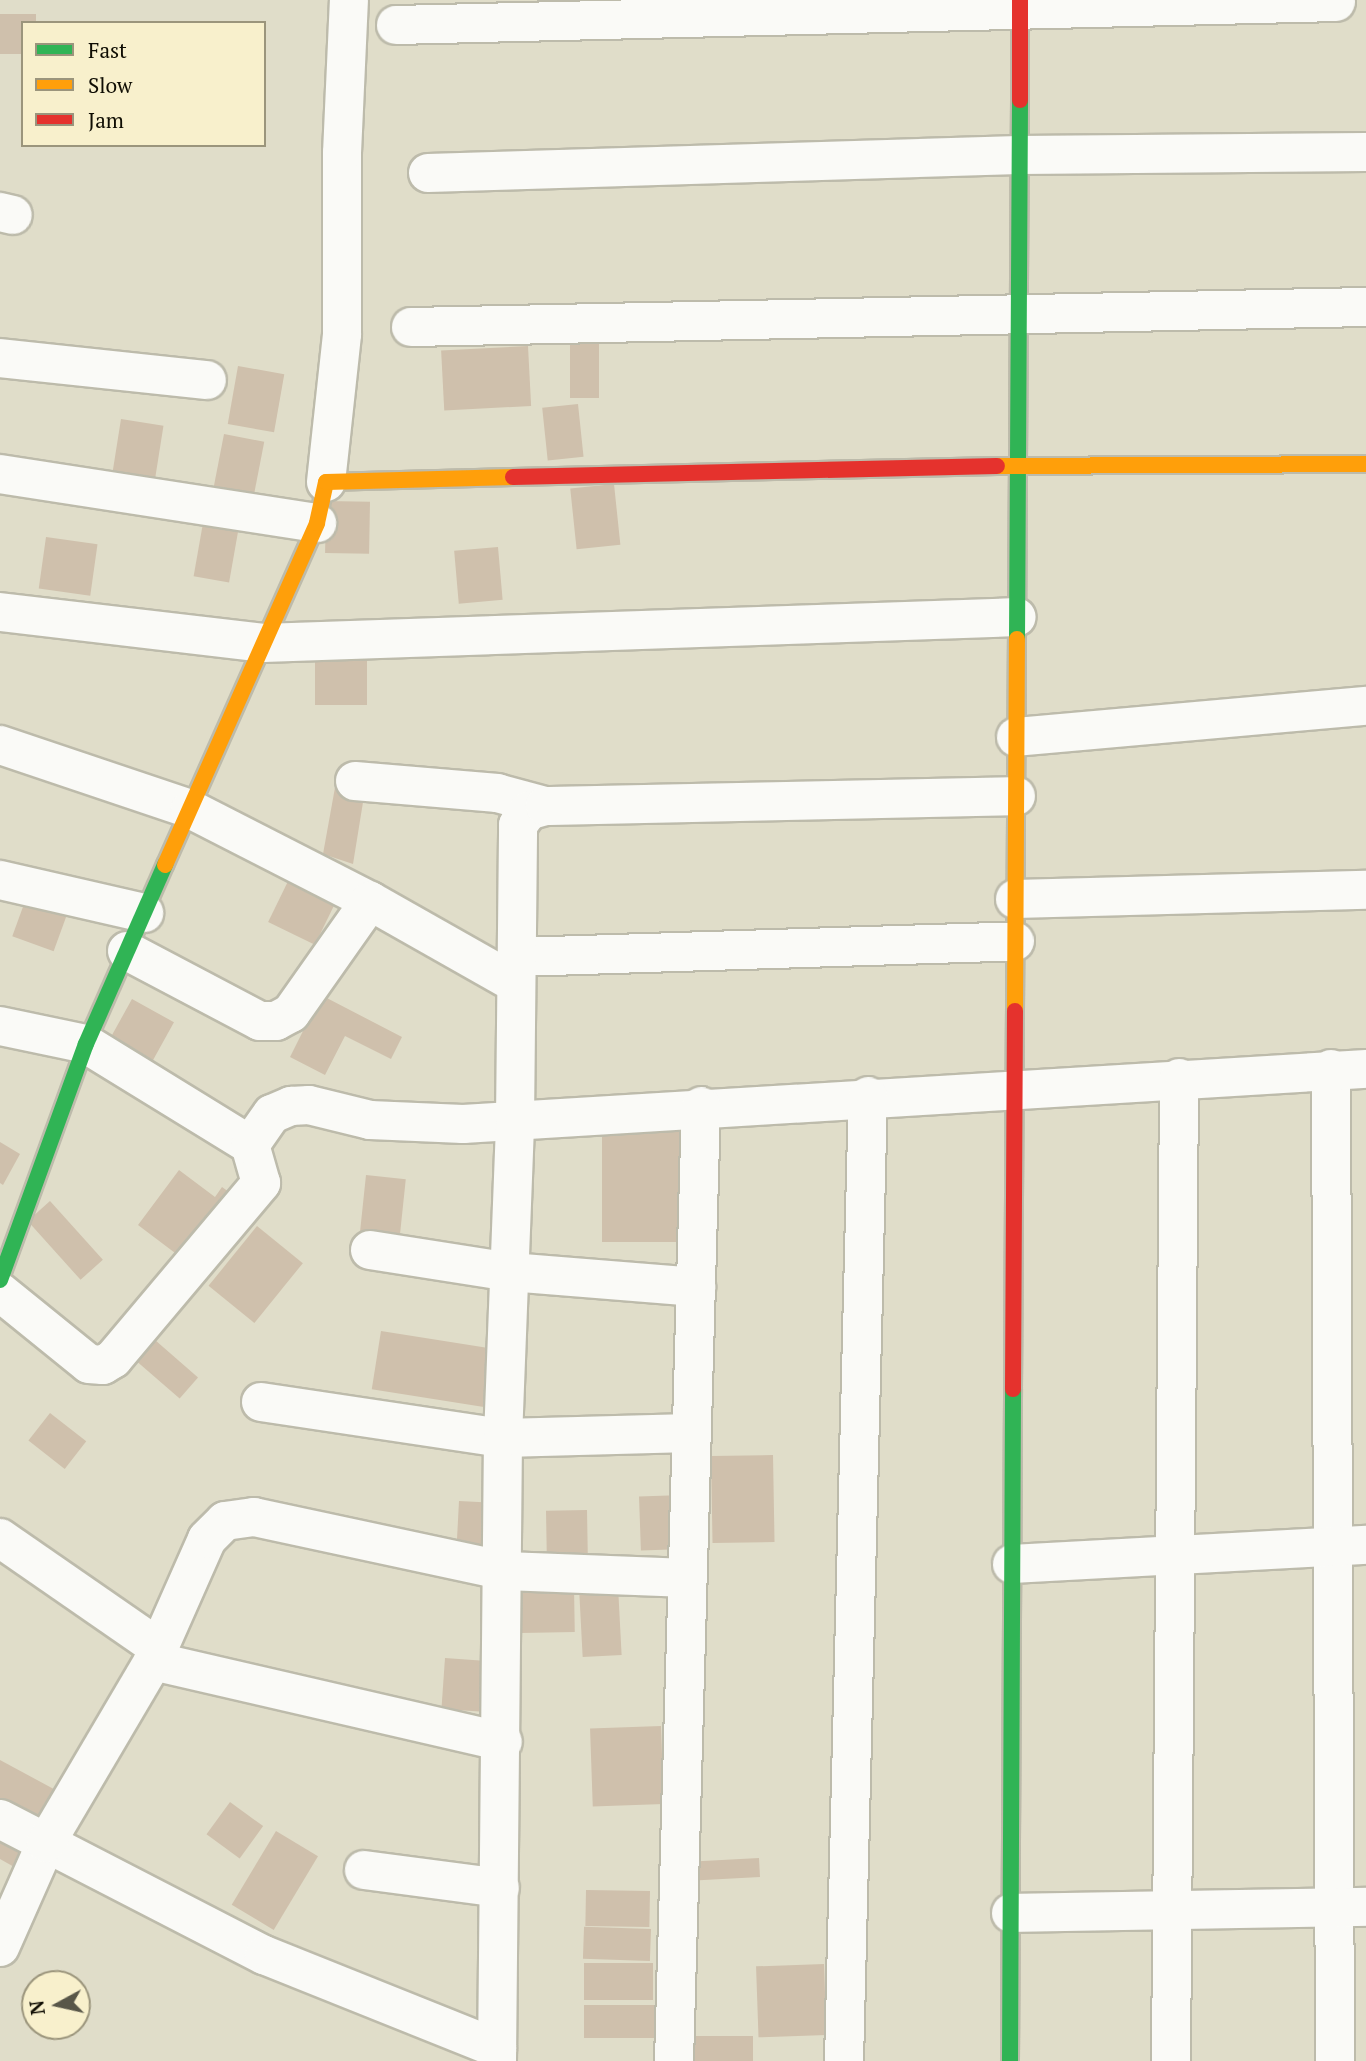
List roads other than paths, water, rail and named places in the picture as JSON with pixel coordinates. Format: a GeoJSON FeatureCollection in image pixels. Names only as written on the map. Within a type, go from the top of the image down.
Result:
{"type":"FeatureCollection","features":[{"type":"Feature","properties":{"kind":"street"},"geometry":{"type":"LineString","coordinates":[[0,1280],[86,1044],[317,523],[326,482],[342,334],[342,153],[349,0]]}},
{"type":"Feature","properties":{"kind":"street"},"geometry":{"type":"LineString","coordinates":[[396,26],[1020,6],[1336,2]]}},
{"type":"Feature","properties":{"kind":"street"},"geometry":{"type":"LineString","coordinates":[[1010,2061],[1020,6]]}},
{"type":"Feature","properties":{"kind":"street"},"geometry":{"type":"LineString","coordinates":[[428,173],[1019,155],[1366,152]]}},
{"type":"Feature","properties":{"kind":"street"},"geometry":{"type":"LineString","coordinates":[[411,327],[1366,307]]}},
{"type":"Feature","properties":{"kind":"street"},"geometry":{"type":"LineString","coordinates":[[0,358],[207,380]]}},
{"type":"Feature","properties":{"kind":"street"},"geometry":{"type":"LineString","coordinates":[[326,482],[1018,465],[1366,464]]}},
{"type":"Feature","properties":{"kind":"street"},"geometry":{"type":"LineString","coordinates":[[0,474],[317,523]]}},
{"type":"Feature","properties":{"kind":"street"},"geometry":{"type":"LineString","coordinates":[[0,612],[263,643],[1017,617]]}},
{"type":"Feature","properties":{"kind":"street"},"geometry":{"type":"LineString","coordinates":[[1016,737],[1366,706]]}},
{"type":"Feature","properties":{"kind":"street"},"geometry":{"type":"LineString","coordinates":[[0,745],[190,809],[370,901],[517,970],[1015,941]]}},
{"type":"Feature","properties":{"kind":"street"},"geometry":{"type":"LineString","coordinates":[[355,781],[497,793],[545,806]]}},
{"type":"Feature","properties":{"kind":"street"},"geometry":{"type":"LineString","coordinates":[[0,1819],[264,1955],[497,2054],[505,1571],[503,1438],[515,1121],[518,825],[528,811],[545,806],[1016,796]]}},
{"type":"Feature","properties":{"kind":"street"},"geometry":{"type":"LineString","coordinates":[[0,880],[144,914]]}},
{"type":"Feature","properties":{"kind":"street"},"geometry":{"type":"LineString","coordinates":[[1015,898],[1366,890]]}},
{"type":"Feature","properties":{"kind":"street"},"geometry":{"type":"LineString","coordinates":[[127,951],[260,1021],[276,1021],[291,1013],[370,901]]}},
{"type":"Feature","properties":{"kind":"street"},"geometry":{"type":"LineString","coordinates":[[0,1026],[86,1044],[250,1145],[261,1183],[113,1359],[103,1365],[89,1364],[0,1292]]}},
{"type":"Feature","properties":{"kind":"street"},"geometry":{"type":"LineString","coordinates":[[250,1145],[272,1114],[291,1106],[407,1124],[515,1121],[701,1106],[1348,1069],[1350,1908],[1335,2061]]}},
{"type":"Feature","properties":{"kind":"street"},"geometry":{"type":"LineString","coordinates":[[1171,2061],[1179,1078]]}},
{"type":"Feature","properties":{"kind":"street"},"geometry":{"type":"LineString","coordinates":[[844,2061],[868,1096]]}},
{"type":"Feature","properties":{"kind":"street"},"geometry":{"type":"LineString","coordinates":[[674,2061],[701,1106]]}},
{"type":"Feature","properties":{"kind":"street"},"geometry":{"type":"LineString","coordinates":[[370,1250],[510,1272],[696,1287]]}},
{"type":"Feature","properties":{"kind":"street"},"geometry":{"type":"LineString","coordinates":[[261,1402],[503,1438],[691,1433]]}},
{"type":"Feature","properties":{"kind":"street"},"geometry":{"type":"LineString","coordinates":[[0,1947],[46,1843],[156,1655],[207,1539],[225,1521],[254,1517],[505,1571],[688,1578]]}},
{"type":"Feature","properties":{"kind":"street"},"geometry":{"type":"LineString","coordinates":[[0,1538],[156,1655],[503,1742]]}},
{"type":"Feature","properties":{"kind":"street"},"geometry":{"type":"LineString","coordinates":[[1012,1564],[1349,1546]]}},
{"type":"Feature","properties":{"kind":"street"},"geometry":{"type":"LineString","coordinates":[[364,1871],[500,1888]]}},
{"type":"Feature","properties":{"kind":"street"},"geometry":{"type":"LineString","coordinates":[[1011,1913],[1350,1908]]}}]}
